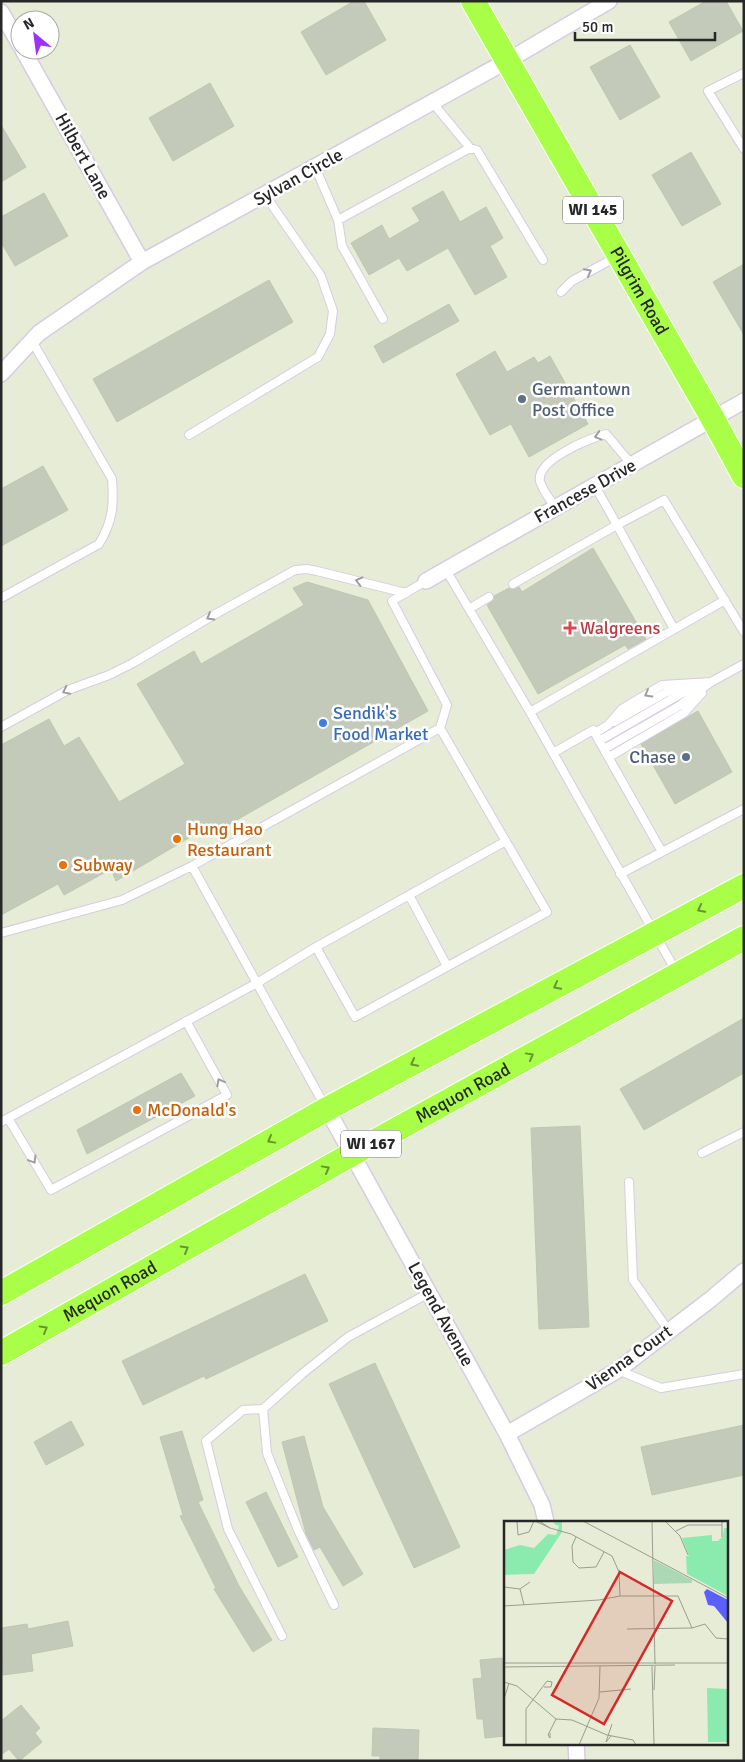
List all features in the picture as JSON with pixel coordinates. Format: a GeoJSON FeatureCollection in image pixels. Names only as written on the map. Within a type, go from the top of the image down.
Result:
{"type":"FeatureCollection","features":[{"type":"Feature","properties":{"kind":"main road","name":"Pilgrim Road"},"geometry":{"type":"LineString","coordinates":[[473,1],[714,419],[744,476]]}},
{"type":"Feature","properties":{"kind":"main road","name":"WI 167"},"geometry":{"type":"LineString","coordinates":[[1,1293],[327,1109],[744,886]]}},
{"type":"Feature","properties":{"kind":"main road","name":"Mequon Road"},"geometry":{"type":"LineString","coordinates":[[1,1353],[352,1154],[744,938]]}},
{"type":"Feature","properties":{"kind":"street","name":"Sylvan Circle"},"geometry":{"type":"LineString","coordinates":[[1,374],[40,333],[142,262],[507,61],[610,1]]}},
{"type":"Feature","properties":{"kind":"street"},"geometry":{"type":"LineString","coordinates":[[1,12],[10,28]]}},
{"type":"Feature","properties":{"kind":"street","name":"Hilbert Lane"},"geometry":{"type":"LineString","coordinates":[[29,60],[142,262]]}},
{"type":"Feature","properties":{"kind":"street","name":"Francese Drive"},"geometry":{"type":"LineString","coordinates":[[426,581],[744,401]]}},
{"type":"Feature","properties":{"kind":"street","name":"Legend Avenue"},"geometry":{"type":"LineString","coordinates":[[327,1109],[507,1434],[542,1505],[546,1521]]}},
{"type":"Feature","properties":{"kind":"street","name":"Vienna Court"},"geometry":{"type":"LineString","coordinates":[[507,1434],[618,1370],[711,1299],[744,1271]]}},
{"type":"Feature","properties":{"kind":"street"},"geometry":{"type":"LineString","coordinates":[[576,1744],[577,1761]]}},
{"type":"Feature","properties":{"kind":"lane"},"geometry":{"type":"LineString","coordinates":[[744,73],[708,91],[744,149]]}},
{"type":"Feature","properties":{"kind":"lane"},"geometry":{"type":"LineString","coordinates":[[432,102],[470,148],[477,150],[542,260]]}},
{"type":"Feature","properties":{"kind":"lane"},"geometry":{"type":"LineString","coordinates":[[338,220],[470,148]]}},
{"type":"Feature","properties":{"kind":"lane"},"geometry":{"type":"LineString","coordinates":[[315,167],[338,220],[342,246],[383,319]]}},
{"type":"Feature","properties":{"kind":"lane"},"geometry":{"type":"LineString","coordinates":[[189,435],[318,358],[330,334],[333,310],[320,276],[264,195]]}},
{"type":"Feature","properties":{"kind":"lane"},"geometry":{"type":"LineString","coordinates":[[561,292],[572,281],[619,255]]}},
{"type":"Feature","properties":{"kind":"lane"},"geometry":{"type":"LineString","coordinates":[[1,598],[99,544],[108,529],[114,504],[112,479],[32,341]]}},
{"type":"Feature","properties":{"kind":"lane"},"geometry":{"type":"LineString","coordinates":[[555,508],[540,481],[540,472],[548,462],[593,437],[606,434],[632,465]]}},
{"type":"Feature","properties":{"kind":"lane"},"geometry":{"type":"LineString","coordinates":[[595,486],[674,629]]}},
{"type":"Feature","properties":{"kind":"lane"},"geometry":{"type":"LineString","coordinates":[[513,584],[664,500],[743,630]]}},
{"type":"Feature","properties":{"kind":"lane"},"geometry":{"type":"LineString","coordinates":[[1,726],[68,690],[109,675],[132,663],[295,570],[307,569],[317,571],[406,593]]}},
{"type":"Feature","properties":{"kind":"lane"},"geometry":{"type":"LineString","coordinates":[[446,570],[530,712],[678,974]]}},
{"type":"Feature","properties":{"kind":"lane"},"geometry":{"type":"LineString","coordinates":[[1,933],[122,900],[192,866],[440,728],[447,704],[392,601],[426,581]]}},
{"type":"Feature","properties":{"kind":"lane"},"geometry":{"type":"LineString","coordinates":[[470,609],[490,597]]}},
{"type":"Feature","properties":{"kind":"lane"},"geometry":{"type":"LineString","coordinates":[[530,712],[725,600]]}},
{"type":"Feature","properties":{"kind":"lane"},"geometry":{"type":"LineString","coordinates":[[604,749],[679,706],[711,682],[744,664]]}},
{"type":"Feature","properties":{"kind":"lane"},"geometry":{"type":"LineString","coordinates":[[595,733],[608,725],[622,708],[662,685],[711,682]]}},
{"type":"Feature","properties":{"kind":"lane"},"geometry":{"type":"LineString","coordinates":[[609,757],[684,714],[711,682]]}},
{"type":"Feature","properties":{"kind":"lane"},"geometry":{"type":"LineString","coordinates":[[599,741],[700,683]]}},
{"type":"Feature","properties":{"kind":"lane"},"geometry":{"type":"LineString","coordinates":[[316,947],[355,1017],[547,912],[440,728]]}},
{"type":"Feature","properties":{"kind":"lane"},"geometry":{"type":"LineString","coordinates":[[552,753],[593,730],[662,852]]}},
{"type":"Feature","properties":{"kind":"lane"},"geometry":{"type":"LineString","coordinates":[[620,874],[744,809]]}},
{"type":"Feature","properties":{"kind":"lane"},"geometry":{"type":"LineString","coordinates":[[186,1021],[228,1094],[51,1190],[5,1120],[257,982],[506,841]]}},
{"type":"Feature","properties":{"kind":"lane"},"geometry":{"type":"LineString","coordinates":[[192,866],[327,1109]]}},
{"type":"Feature","properties":{"kind":"lane"},"geometry":{"type":"LineString","coordinates":[[409,895],[447,966]]}},
{"type":"Feature","properties":{"kind":"lane"},"geometry":{"type":"LineString","coordinates":[[702,1153],[744,1132]]}},
{"type":"Feature","properties":{"kind":"lane"},"geometry":{"type":"LineString","coordinates":[[629,1182],[633,1280],[669,1331]]}},
{"type":"Feature","properties":{"kind":"lane"},"geometry":{"type":"LineString","coordinates":[[282,1636],[228,1529],[206,1440],[242,1410],[263,1410],[302,1374],[348,1337],[429,1293]]}},
{"type":"Feature","properties":{"kind":"lane"},"geometry":{"type":"LineString","coordinates":[[618,1370],[661,1388],[744,1374]]}},
{"type":"Feature","properties":{"kind":"lane"},"geometry":{"type":"LineString","coordinates":[[263,1410],[267,1453],[298,1530],[334,1605]]}},
{"type":"Feature","properties":{"kind":"building"},"geometry":{"type":"Polygon","coordinates":[[[354,1],[364,1],[386,40],[326,75],[301,32],[354,1]]]}},
{"type":"Feature","properties":{"kind":"building"},"geometry":{"type":"Polygon","coordinates":[[[706,1],[726,1],[743,31],[691,61],[669,22],[706,1]]]}},
{"type":"Feature","properties":{"kind":"building"},"geometry":{"type":"Polygon","coordinates":[[[630,45],[660,97],[620,120],[590,67],[630,45]]]}},
{"type":"Feature","properties":{"kind":"building"},"geometry":{"type":"Polygon","coordinates":[[[210,83],[234,126],[173,161],[149,118],[210,83]]]}},
{"type":"Feature","properties":{"kind":"building"},"geometry":{"type":"Polygon","coordinates":[[[1,125],[26,167],[1,182],[1,125]]]}},
{"type":"Feature","properties":{"kind":"building"},"geometry":{"type":"Polygon","coordinates":[[[691,152],[721,204],[682,226],[652,175],[691,152]]]}},
{"type":"Feature","properties":{"kind":"building"},"geometry":{"type":"Polygon","coordinates":[[[443,191],[460,222],[486,207],[503,238],[490,246],[507,277],[475,295],[448,248],[407,271],[399,258],[369,275],[351,243],[382,225],[389,239],[420,221],[412,208],[443,191]]]}},
{"type":"Feature","properties":{"kind":"building"},"geometry":{"type":"Polygon","coordinates":[[[44,193],[68,236],[15,266],[1,242],[1,217],[44,193]]]}},
{"type":"Feature","properties":{"kind":"building"},"geometry":{"type":"Polygon","coordinates":[[[744,264],[744,335],[713,282],[744,264]]]}},
{"type":"Feature","properties":{"kind":"building"},"geometry":{"type":"Polygon","coordinates":[[[269,280],[293,322],[117,422],[93,379],[269,280]]]}},
{"type":"Feature","properties":{"kind":"building"},"geometry":{"type":"Polygon","coordinates":[[[449,304],[459,321],[383,363],[374,346],[449,304]]]}},
{"type":"Feature","properties":{"kind":"building","name":"Germantown Post Office"},"geometry":{"type":"Polygon","coordinates":[[[495,351],[507,372],[534,357],[538,363],[550,356],[588,424],[529,457],[511,424],[490,435],[456,374],[495,351]]]}},
{"type":"Feature","properties":{"kind":"building"},"geometry":{"type":"Polygon","coordinates":[[[43,466],[68,510],[1,546],[1,489],[43,466]]]}},
{"type":"Feature","properties":{"kind":"building","name":"Walgreens"},"geometry":{"type":"Polygon","coordinates":[[[593,548],[646,639],[628,649],[625,645],[538,694],[487,605],[494,600],[494,596],[509,588],[513,590],[519,587],[522,592],[593,548]]]}},
{"type":"Feature","properties":{"kind":"building"},"geometry":{"type":"Polygon","coordinates":[[[307,582],[368,600],[428,711],[219,830],[214,823],[116,881],[111,869],[64,895],[58,884],[1,915],[1,745],[49,719],[64,746],[79,737],[119,802],[185,764],[137,684],[194,651],[201,664],[304,605],[293,588],[307,582]]]}},
{"type":"Feature","properties":{"kind":"building","name":"Chase"},"geometry":{"type":"Polygon","coordinates":[[[698,711],[732,772],[675,804],[641,744],[698,711]]]}},
{"type":"Feature","properties":{"kind":"building"},"geometry":{"type":"Polygon","coordinates":[[[744,1018],[744,1073],[644,1130],[620,1089],[744,1018]]]}},
{"type":"Feature","properties":{"kind":"building"},"geometry":{"type":"Polygon","coordinates":[[[181,1073],[195,1096],[87,1154],[77,1130],[181,1073]]]}},
{"type":"Feature","properties":{"kind":"building"},"geometry":{"type":"Polygon","coordinates":[[[580,1126],[589,1327],[539,1329],[531,1128],[580,1126]]]}},
{"type":"Feature","properties":{"kind":"building"},"geometry":{"type":"Polygon","coordinates":[[[305,1274],[328,1321],[206,1379],[204,1376],[143,1405],[122,1361],[305,1274]]]}},
{"type":"Feature","properties":{"kind":"building"},"geometry":{"type":"Polygon","coordinates":[[[375,1363],[460,1547],[414,1568],[329,1384],[375,1363]]]}},
{"type":"Feature","properties":{"kind":"building"},"geometry":{"type":"Polygon","coordinates":[[[71,1421],[84,1445],[46,1465],[34,1442],[71,1421]]]}},
{"type":"Feature","properties":{"kind":"building"},"geometry":{"type":"Polygon","coordinates":[[[744,1425],[744,1475],[652,1495],[641,1447],[744,1425]]]}},
{"type":"Feature","properties":{"kind":"building"},"geometry":{"type":"Polygon","coordinates":[[[182,1431],[203,1500],[198,1502],[239,1586],[272,1640],[253,1652],[214,1589],[216,1588],[180,1516],[183,1515],[160,1437],[182,1431]]]}},
{"type":"Feature","properties":{"kind":"building"},"geometry":{"type":"Polygon","coordinates":[[[304,1436],[323,1507],[363,1574],[343,1586],[320,1547],[314,1550],[306,1534],[282,1442],[304,1436]]]}},
{"type":"Feature","properties":{"kind":"building"},"geometry":{"type":"Polygon","coordinates":[[[266,1492],[298,1557],[278,1567],[246,1502],[266,1492]]]}},
{"type":"Feature","properties":{"kind":"building"},"geometry":{"type":"Polygon","coordinates":[[[68,1621],[73,1646],[31,1654],[33,1671],[3,1675],[1,1628],[27,1624],[28,1629],[68,1621]]]}},
{"type":"Feature","properties":{"kind":"building"},"geometry":{"type":"Polygon","coordinates":[[[502,1658],[504,1677],[504,1736],[485,1738],[483,1719],[477,1719],[473,1679],[482,1678],[480,1660],[502,1658]]]}},
{"type":"Feature","properties":{"kind":"building"},"geometry":{"type":"Polygon","coordinates":[[[21,1705],[40,1728],[35,1733],[42,1742],[19,1761],[9,1749],[1,1755],[1,1721],[21,1705]]]}},
{"type":"Feature","properties":{"kind":"building"},"geometry":{"type":"Polygon","coordinates":[[[373,1728],[419,1730],[418,1760],[380,1761],[380,1756],[372,1756],[373,1728]]]}},
{"type":"Feature","properties":{"kind":"place","name":"Germantown Post Office"},"geometry":{"type":"Point","coordinates":[522,399]}},
{"type":"Feature","properties":{"kind":"place","name":"Walgreens"},"geometry":{"type":"Point","coordinates":[570,628]}},
{"type":"Feature","properties":{"kind":"place","name":"Sendik's Food Market"},"geometry":{"type":"Point","coordinates":[323,723]}},
{"type":"Feature","properties":{"kind":"place","name":"Chase"},"geometry":{"type":"Point","coordinates":[686,757]}},
{"type":"Feature","properties":{"kind":"place","name":"Hung Hao Restaurant"},"geometry":{"type":"Point","coordinates":[177,839]}},
{"type":"Feature","properties":{"kind":"place","name":"Subway"},"geometry":{"type":"Point","coordinates":[63,865]}},
{"type":"Feature","properties":{"kind":"place","name":"McDonald's"},"geometry":{"type":"Point","coordinates":[137,1110]}}]}
